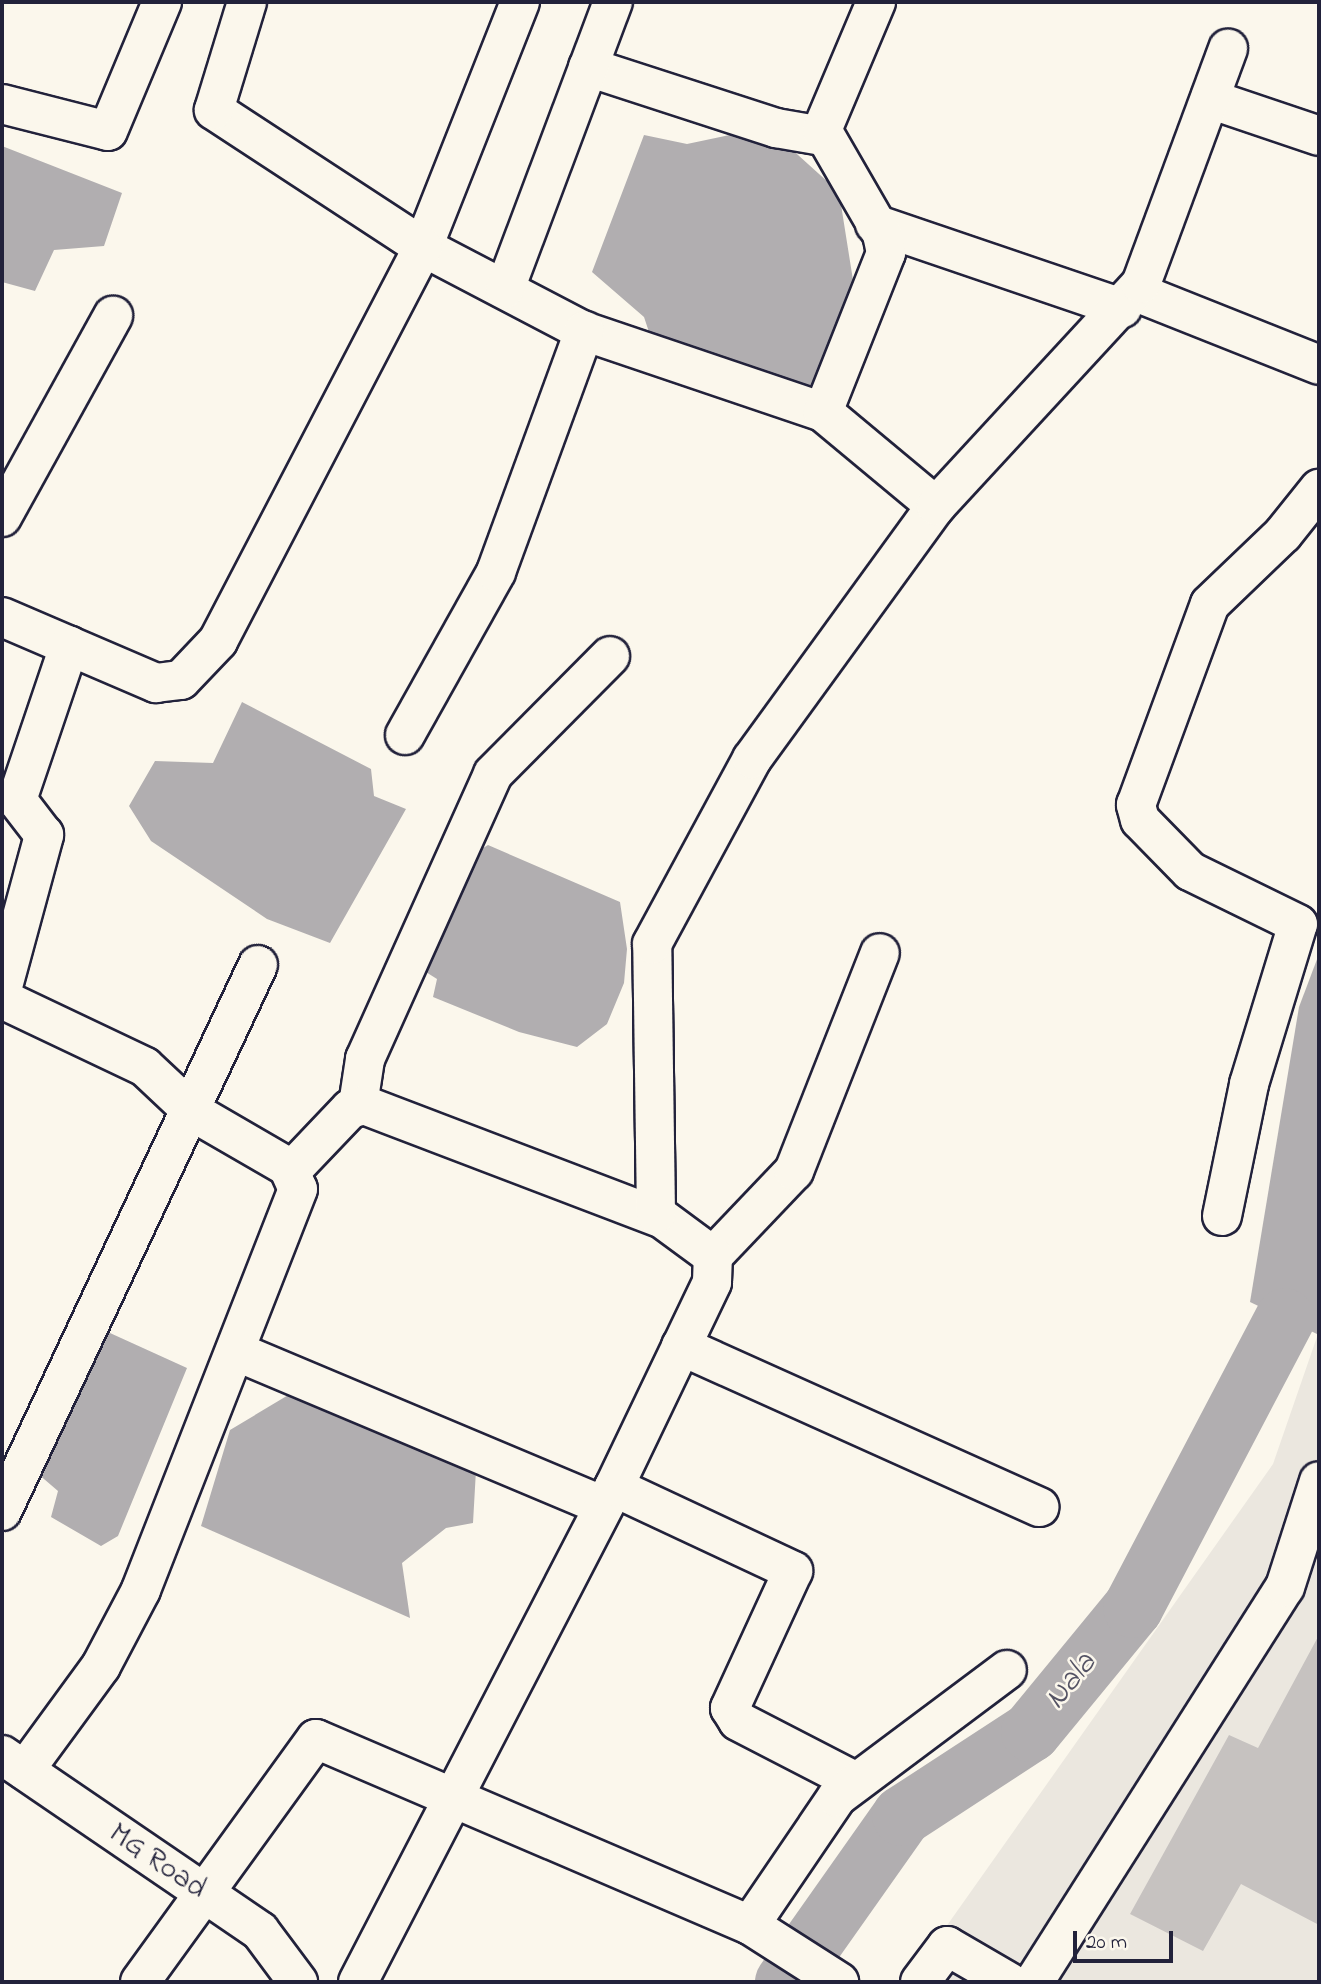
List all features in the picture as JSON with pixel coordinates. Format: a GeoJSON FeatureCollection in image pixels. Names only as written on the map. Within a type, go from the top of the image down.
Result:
{"type":"FeatureCollection","features":[{"type":"Feature","properties":{"kind":"street"},"geometry":{"type":"LineString","coordinates":[[2,104],[108,131],[162,2]]}},
{"type":"Feature","properties":{"kind":"street"},"geometry":{"type":"LineString","coordinates":[[247,2],[214,110],[422,247],[584,331],[823,412],[936,506]]}},
{"type":"Feature","properties":{"kind":"street"},"geometry":{"type":"LineString","coordinates":[[2,617],[163,685],[181,680],[210,654],[422,247],[520,2]]}},
{"type":"Feature","properties":{"kind":"street"},"geometry":{"type":"LineString","coordinates":[[505,289],[613,2]]}},
{"type":"Feature","properties":{"kind":"street"},"geometry":{"type":"LineString","coordinates":[[822,136],[876,2]]}},
{"type":"Feature","properties":{"kind":"street"},"geometry":{"type":"LineString","coordinates":[[658,1217],[652,944],[752,759],[936,506],[1129,300],[1228,49]]}},
{"type":"Feature","properties":{"kind":"street"},"geometry":{"type":"LineString","coordinates":[[589,66],[776,128],[822,136],[875,224],[886,253],[823,412]]}},
{"type":"Feature","properties":{"kind":"street"},"geometry":{"type":"LineString","coordinates":[[1210,99],[1319,136]]}},
{"type":"Feature","properties":{"kind":"street"},"geometry":{"type":"LineString","coordinates":[[875,224],[1129,300],[1319,365]]}},
{"type":"Feature","properties":{"kind":"street"},"geometry":{"type":"LineString","coordinates":[[2,517],[113,316]]}},
{"type":"Feature","properties":{"kind":"street"},"geometry":{"type":"LineString","coordinates":[[405,735],[496,572],[584,331]]}},
{"type":"Feature","properties":{"kind":"street"},"geometry":{"type":"LineString","coordinates":[[1222,1216],[1253,1069],[1298,924],[1190,870],[1140,820],[1136,806],[1210,604],[1283,534],[1319,489]]}},
{"type":"Feature","properties":{"kind":"street"},"geometry":{"type":"LineString","coordinates":[[2,990],[44,835],[17,800],[69,646]]}},
{"type":"Feature","properties":{"kind":"street"},"geometry":{"type":"LineString","coordinates":[[292,1170],[358,1105],[365,1059],[493,774],[610,656]]}},
{"type":"Feature","properties":{"kind":"street"},"geometry":{"type":"LineString","coordinates":[[358,1982],[458,1795],[609,1496],[712,1282],[713,1256],[793,1171],[880,953]]}},
{"type":"Feature","properties":{"kind":"street"},"geometry":{"type":"LineString","coordinates":[[2,1511],[193,1112],[258,965]]}},
{"type":"Feature","properties":{"kind":"street"},"geometry":{"type":"LineString","coordinates":[[2,999],[138,1063],[193,1112],[292,1170],[298,1189],[236,1351],[123,1628],[13,1762]]}},
{"type":"Feature","properties":{"kind":"street"},"geometry":{"type":"LineString","coordinates":[[358,1105],[658,1217],[713,1256]]}},
{"type":"Feature","properties":{"kind":"street"},"geometry":{"type":"LineString","coordinates":[[681,1346],[1039,1507]]}},
{"type":"Feature","properties":{"kind":"street"},"geometry":{"type":"LineString","coordinates":[[236,1351],[609,1496],[793,1571],[730,1708],[738,1721],[856,1783]]}},
{"type":"Feature","properties":{"kind":"street"},"geometry":{"type":"LineString","coordinates":[[1034,1982],[1285,1587],[1319,1481]]}},
{"type":"Feature","properties":{"kind":"street"},"geometry":{"type":"LineString","coordinates":[[766,1936],[814,1824],[856,1783],[1007,1671]]}},
{"type":"Feature","properties":{"kind":"street"},"geometry":{"type":"LineString","coordinates":[[140,1982],[316,1739],[458,1795],[766,1936],[828,1975]]}},
{"type":"Feature","properties":{"kind":"street","name":"MG Road"},"geometry":{"type":"LineString","coordinates":[[13,1762],[260,1931],[298,1982]]}},
{"type":"Feature","properties":{"kind":"street"},"geometry":{"type":"LineString","coordinates":[[920,1982],[947,1946],[1009,1982]]}},
{"type":"Feature","properties":{"kind":"shaded area"},"geometry":{"type":"Polygon","coordinates":[[[767,127],[839,192],[856,299],[810,396],[652,341],[644,317],[592,272],[644,135],[687,144],[767,127]]]}},
{"type":"Feature","properties":{"kind":"shaded area"},"geometry":{"type":"Polygon","coordinates":[[[2,146],[122,193],[104,246],[54,250],[35,291],[2,282],[2,146]]]}},
{"type":"Feature","properties":{"kind":"shaded area"},"geometry":{"type":"Polygon","coordinates":[[[242,702],[371,769],[374,796],[406,809],[330,943],[267,919],[151,841],[129,806],[155,761],[213,763],[242,702]]]}},
{"type":"Feature","properties":{"kind":"shaded area"},"geometry":{"type":"Polygon","coordinates":[[[488,845],[620,902],[627,949],[624,983],[607,1024],[577,1047],[519,1032],[433,997],[437,979],[410,962],[459,863],[488,845]]]}},
{"type":"Feature","properties":{"kind":"shaded area"},"geometry":{"type":"Polygon","coordinates":[[[1319,954],[1317,1334],[1250,1302],[1299,1007],[1319,954]]]}},
{"type":"Feature","properties":{"kind":"shaded area"},"geometry":{"type":"Polygon","coordinates":[[[88,1323],[187,1368],[118,1536],[101,1546],[51,1517],[58,1491],[37,1473],[88,1323]]]}},
{"type":"Feature","properties":{"kind":"shaded area"},"geometry":{"type":"Polygon","coordinates":[[[1319,1331],[1319,1982],[907,1982],[1273,1464],[1319,1331]]]}},
{"type":"Feature","properties":{"kind":"shaded area"},"geometry":{"type":"Polygon","coordinates":[[[290,1394],[476,1470],[473,1523],[446,1528],[402,1563],[410,1618],[201,1526],[230,1430],[290,1394]]]}},
{"type":"Feature","properties":{"kind":"building"},"geometry":{"type":"Polygon","coordinates":[[[1319,1635],[1319,1925],[1241,1884],[1203,1951],[1130,1914],[1229,1735],[1258,1748],[1319,1635]]]}},
{"type":"Feature","properties":{"kind":"waterway","name":"Nala"},"geometry":{"type":"LineString","coordinates":[[785,1982],[902,1816],[1031,1732],[1133,1608],[1285,1319]]}}]}
